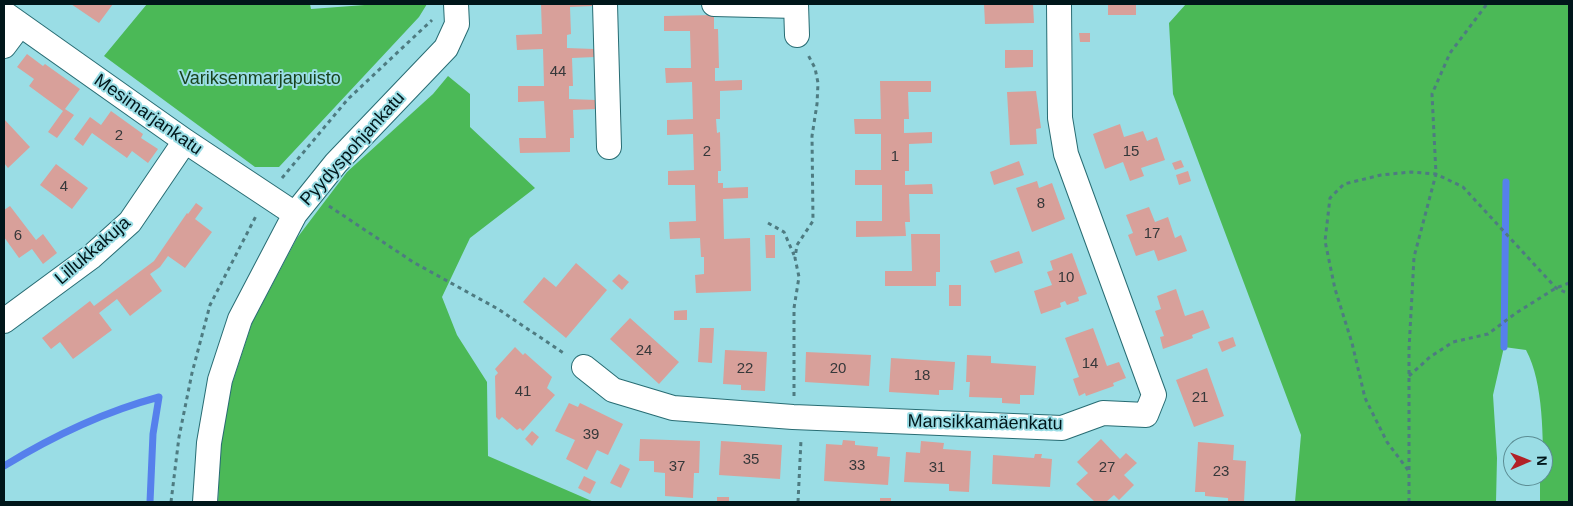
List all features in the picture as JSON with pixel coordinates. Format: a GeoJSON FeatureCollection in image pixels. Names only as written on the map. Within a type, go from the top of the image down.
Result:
{"type":"FeatureCollection","features":[{"type":"Feature","properties":{"kind":"street","name":"Pyydyspohjankatu"},"geometry":{"type":"LineString","coordinates":[[205,502],[209,443],[220,380],[240,319],[295,214],[336,163],[446,48],[457,24],[456,4]]}},
{"type":"Feature","properties":{"kind":"street"},"geometry":{"type":"LineString","coordinates":[[605,4],[609,147]]}},
{"type":"Feature","properties":{"kind":"street"},"geometry":{"type":"LineString","coordinates":[[714,4],[796,5],[797,35]]}},
{"type":"Feature","properties":{"kind":"street","name":"Mansikkamäenkatu"},"geometry":{"type":"LineString","coordinates":[[584,367],[613,390],[672,408],[798,416],[1062,428],[1103,414],[1146,415],[1154,395],[1066,154],[1060,118],[1059,4]]}},
{"type":"Feature","properties":{"kind":"street"},"geometry":{"type":"LineString","coordinates":[[4,46],[12,19]]}},
{"type":"Feature","properties":{"kind":"street","name":"Mesimarjankatu"},"geometry":{"type":"LineString","coordinates":[[12,19],[184,141],[295,214]]}},
{"type":"Feature","properties":{"kind":"street","name":"Lillukkakuja"},"geometry":{"type":"LineString","coordinates":[[4,321],[22,310],[91,258],[130,222],[184,141]]}},
{"type":"Feature","properties":{"kind":"path"},"geometry":{"type":"LineString","coordinates":[[1408,502],[1409,376],[1414,257],[1436,174],[1432,94],[1450,53],[1487,4]]}},
{"type":"Feature","properties":{"kind":"path"},"geometry":{"type":"LineString","coordinates":[[795,258],[797,245],[813,221],[812,136],[818,83],[815,68],[797,35]]}},
{"type":"Feature","properties":{"kind":"path"},"geometry":{"type":"LineString","coordinates":[[1408,470],[1387,442],[1365,398],[1352,343],[1334,289],[1325,241],[1330,198],[1344,184],[1401,173],[1436,174],[1463,187],[1556,288],[1569,294]]}},
{"type":"Feature","properties":{"kind":"path"},"geometry":{"type":"LineString","coordinates":[[312,194],[413,262],[498,310],[584,367]]}},
{"type":"Feature","properties":{"kind":"path"},"geometry":{"type":"LineString","coordinates":[[768,223],[784,232],[795,258],[799,278],[794,308],[798,416],[798,502]]}},
{"type":"Feature","properties":{"kind":"path"},"geometry":{"type":"LineString","coordinates":[[1409,376],[1430,356],[1454,342],[1488,334],[1516,312],[1556,288],[1569,283]]}},
{"type":"Feature","properties":{"kind":"green space","name":"Variksenmarjapuisto"},"geometry":{"type":"Polygon","coordinates":[[[147,4],[310,4],[311,9],[378,4],[427,4],[419,17],[279,167],[255,167],[104,56],[147,4]]]}},
{"type":"Feature","properties":{"kind":"green space"},"geometry":{"type":"Polygon","coordinates":[[[1186,4],[1569,4],[1569,502],[1540,502],[1540,486],[1553,486],[1553,436],[1542,436],[1536,379],[1526,350],[1504,347],[1493,395],[1497,458],[1496,502],[1295,502],[1301,435],[1173,94],[1169,23],[1186,4]]]}},
{"type":"Feature","properties":{"kind":"green space"},"geometry":{"type":"Polygon","coordinates":[[[448,76],[470,94],[470,127],[535,188],[470,238],[442,297],[457,335],[487,382],[488,456],[594,502],[218,502],[221,443],[232,384],[252,323],[297,238],[347,172],[433,94],[448,76]]]}},
{"type":"Feature","properties":{"kind":"building"},"geometry":{"type":"Polygon","coordinates":[[[71,4],[113,4],[99,23],[71,4]]]}},
{"type":"Feature","properties":{"kind":"building"},"geometry":{"type":"Polygon","coordinates":[[[541,4],[593,4],[593,6],[570,7],[571,34],[567,35],[567,48],[594,49],[595,57],[572,58],[573,86],[569,86],[569,99],[596,100],[596,109],[573,110],[574,138],[570,138],[570,152],[520,153],[519,138],[546,138],[544,101],[518,102],[518,86],[544,86],[543,49],[517,50],[516,35],[542,34],[541,4]]]}},
{"type":"Feature","properties":{"kind":"building"},"geometry":{"type":"Polygon","coordinates":[[[984,4],[1033,4],[1034,23],[985,24],[984,4]]]}},
{"type":"Feature","properties":{"kind":"building"},"geometry":{"type":"Polygon","coordinates":[[[1108,4],[1136,4],[1136,15],[1108,15],[1108,4]]]}},
{"type":"Feature","properties":{"kind":"building"},"geometry":{"type":"Polygon","coordinates":[[[714,15],[714,29],[718,29],[719,68],[715,68],[715,81],[742,80],[742,90],[720,91],[720,119],[716,119],[717,133],[720,132],[721,171],[718,171],[718,183],[723,183],[723,188],[748,187],[748,198],[723,199],[724,239],[750,238],[751,291],[696,293],[695,275],[704,274],[704,257],[701,257],[700,238],[670,239],[669,222],[696,221],[695,185],[668,185],[668,171],[694,170],[693,134],[667,135],[667,120],[693,119],[692,82],[666,83],[665,68],[691,68],[690,31],[664,31],[664,16],[714,15]]]}},
{"type":"Feature","properties":{"kind":"building"},"geometry":{"type":"Polygon","coordinates":[[[1079,33],[1090,33],[1090,42],[1080,42],[1079,33]]]}},
{"type":"Feature","properties":{"kind":"building"},"geometry":{"type":"Polygon","coordinates":[[[1005,50],[1033,50],[1033,67],[1005,68],[1005,50]]]}},
{"type":"Feature","properties":{"kind":"building"},"geometry":{"type":"Polygon","coordinates":[[[27,54],[43,66],[45,64],[80,89],[65,109],[74,115],[57,138],[48,132],[63,111],[29,86],[34,79],[17,67],[27,54]]]}},
{"type":"Feature","properties":{"kind":"building"},"geometry":{"type":"Polygon","coordinates":[[[880,81],[931,81],[931,92],[908,92],[909,119],[904,119],[904,133],[932,132],[932,143],[909,144],[909,171],[905,171],[905,185],[932,184],[933,194],[909,194],[910,222],[905,222],[906,236],[856,237],[856,221],[882,221],[882,185],[855,185],[855,170],[881,170],[881,134],[855,134],[854,119],[881,119],[880,81]]]}},
{"type":"Feature","properties":{"kind":"building"},"geometry":{"type":"Polygon","coordinates":[[[1036,91],[1041,128],[1036,129],[1037,144],[1010,145],[1007,92],[1036,91]]]}},
{"type":"Feature","properties":{"kind":"building"},"geometry":{"type":"Polygon","coordinates":[[[111,111],[143,134],[141,138],[158,149],[148,163],[132,151],[127,158],[92,133],[83,146],[74,139],[90,117],[101,125],[111,111]]]}},
{"type":"Feature","properties":{"kind":"building"},"geometry":{"type":"Polygon","coordinates":[[[4,119],[30,147],[8,168],[4,163],[4,119]]]}},
{"type":"Feature","properties":{"kind":"building"},"geometry":{"type":"Polygon","coordinates":[[[1120,124],[1124,137],[1143,131],[1147,141],[1157,137],[1165,160],[1141,168],[1144,176],[1130,181],[1123,162],[1105,169],[1093,134],[1120,124]]]}},
{"type":"Feature","properties":{"kind":"building"},"geometry":{"type":"Polygon","coordinates":[[[1181,160],[1184,167],[1175,170],[1172,163],[1181,160]]]}},
{"type":"Feature","properties":{"kind":"building"},"geometry":{"type":"Polygon","coordinates":[[[1019,161],[1024,175],[994,185],[990,172],[1019,161]]]}},
{"type":"Feature","properties":{"kind":"building"},"geometry":{"type":"Polygon","coordinates":[[[56,164],[88,188],[72,209],[40,185],[56,164]]]}},
{"type":"Feature","properties":{"kind":"building"},"geometry":{"type":"Polygon","coordinates":[[[1188,171],[1191,181],[1179,185],[1176,175],[1188,171]]]}},
{"type":"Feature","properties":{"kind":"building"},"geometry":{"type":"Polygon","coordinates":[[[1037,181],[1039,188],[1052,183],[1065,219],[1032,232],[1016,188],[1037,181]]]}},
{"type":"Feature","properties":{"kind":"building"},"geometry":{"type":"Polygon","coordinates":[[[196,203],[203,208],[195,219],[212,232],[185,268],[168,256],[160,267],[150,274],[162,291],[130,316],[117,299],[99,313],[112,330],[73,359],[60,342],[51,349],[42,338],[90,301],[94,306],[154,261],[196,203]]]}},
{"type":"Feature","properties":{"kind":"building"},"geometry":{"type":"Polygon","coordinates":[[[10,206],[36,240],[43,234],[57,253],[43,264],[32,249],[19,258],[4,237],[4,210],[10,206]]]}},
{"type":"Feature","properties":{"kind":"building"},"geometry":{"type":"Polygon","coordinates":[[[1149,207],[1155,222],[1168,217],[1175,238],[1181,235],[1187,251],[1158,261],[1154,250],[1136,256],[1128,235],[1133,233],[1126,215],[1149,207]]]}},
{"type":"Feature","properties":{"kind":"building"},"geometry":{"type":"Polygon","coordinates":[[[911,234],[940,234],[940,272],[936,272],[936,286],[885,286],[885,271],[912,271],[911,234]]]}},
{"type":"Feature","properties":{"kind":"building"},"geometry":{"type":"Polygon","coordinates":[[[765,235],[775,235],[775,258],[766,258],[765,235]]]}},
{"type":"Feature","properties":{"kind":"building"},"geometry":{"type":"Polygon","coordinates":[[[1019,251],[1023,263],[995,273],[990,261],[1019,251]]]}},
{"type":"Feature","properties":{"kind":"building"},"geometry":{"type":"Polygon","coordinates":[[[1072,253],[1087,294],[1078,297],[1079,301],[1067,305],[1065,301],[1060,303],[1061,307],[1041,314],[1034,291],[1052,285],[1047,272],[1053,270],[1050,261],[1072,253]]]}},
{"type":"Feature","properties":{"kind":"building"},"geometry":{"type":"Polygon","coordinates":[[[576,263],[607,290],[566,338],[523,302],[544,277],[556,287],[576,263]]]}},
{"type":"Feature","properties":{"kind":"building"},"geometry":{"type":"Polygon","coordinates":[[[619,274],[629,282],[622,290],[612,281],[619,274]]]}},
{"type":"Feature","properties":{"kind":"building"},"geometry":{"type":"Polygon","coordinates":[[[949,285],[961,285],[961,306],[949,306],[949,285]]]}},
{"type":"Feature","properties":{"kind":"building"},"geometry":{"type":"Polygon","coordinates":[[[1176,289],[1185,316],[1203,310],[1210,328],[1192,335],[1193,338],[1163,349],[1160,337],[1164,336],[1155,311],[1161,309],[1157,296],[1176,289]]]}},
{"type":"Feature","properties":{"kind":"building"},"geometry":{"type":"Polygon","coordinates":[[[687,310],[687,320],[674,320],[674,311],[687,310]]]}},
{"type":"Feature","properties":{"kind":"building"},"geometry":{"type":"Polygon","coordinates":[[[630,318],[679,362],[659,384],[610,339],[630,318]]]}},
{"type":"Feature","properties":{"kind":"building"},"geometry":{"type":"Polygon","coordinates":[[[700,328],[714,328],[712,363],[698,362],[700,328]]]}},
{"type":"Feature","properties":{"kind":"building"},"geometry":{"type":"Polygon","coordinates":[[[1093,328],[1107,366],[1119,362],[1126,378],[1113,383],[1114,386],[1086,396],[1085,393],[1079,396],[1073,379],[1079,377],[1065,338],[1093,328]]]}},
{"type":"Feature","properties":{"kind":"building"},"geometry":{"type":"Polygon","coordinates":[[[1233,337],[1236,346],[1222,352],[1218,342],[1233,337]]]}},
{"type":"Feature","properties":{"kind":"building"},"geometry":{"type":"Polygon","coordinates":[[[515,347],[523,355],[525,353],[552,377],[547,388],[555,395],[523,431],[520,428],[517,430],[502,417],[499,420],[496,417],[495,376],[498,373],[495,369],[515,347]]]}},
{"type":"Feature","properties":{"kind":"building"},"geometry":{"type":"Polygon","coordinates":[[[725,350],[767,352],[765,391],[741,390],[741,385],[723,384],[725,350]]]}},
{"type":"Feature","properties":{"kind":"building"},"geometry":{"type":"Polygon","coordinates":[[[806,352],[871,355],[869,386],[805,382],[806,352]]]}},
{"type":"Feature","properties":{"kind":"building"},"geometry":{"type":"Polygon","coordinates":[[[967,355],[991,356],[991,363],[1036,366],[1034,395],[1020,395],[1020,404],[1002,403],[1002,398],[969,397],[970,382],[966,382],[967,355]]]}},
{"type":"Feature","properties":{"kind":"building"},"geometry":{"type":"Polygon","coordinates":[[[891,358],[955,362],[953,390],[939,390],[939,395],[889,392],[891,358]]]}},
{"type":"Feature","properties":{"kind":"building"},"geometry":{"type":"Polygon","coordinates":[[[1207,368],[1224,416],[1194,427],[1176,380],[1207,368]]]}},
{"type":"Feature","properties":{"kind":"building"},"geometry":{"type":"Polygon","coordinates":[[[569,403],[578,407],[580,403],[623,424],[608,455],[597,450],[587,470],[566,459],[575,440],[555,431],[569,403]]]}},
{"type":"Feature","properties":{"kind":"building"},"geometry":{"type":"Polygon","coordinates":[[[532,431],[539,437],[532,446],[525,439],[532,431]]]}},
{"type":"Feature","properties":{"kind":"building"},"geometry":{"type":"Polygon","coordinates":[[[640,439],[700,441],[699,473],[694,473],[693,498],[665,496],[665,473],[654,472],[654,461],[639,461],[640,439]]]}},
{"type":"Feature","properties":{"kind":"building"},"geometry":{"type":"Polygon","coordinates":[[[1101,439],[1120,459],[1126,453],[1137,463],[1124,475],[1134,485],[1119,500],[1114,495],[1106,502],[1095,502],[1076,484],[1088,473],[1077,462],[1101,439]]]}},
{"type":"Feature","properties":{"kind":"building"},"geometry":{"type":"Polygon","coordinates":[[[843,440],[855,441],[855,445],[878,447],[877,456],[890,457],[888,485],[824,481],[826,444],[842,445],[843,440]]]}},
{"type":"Feature","properties":{"kind":"building"},"geometry":{"type":"Polygon","coordinates":[[[721,441],[782,445],[780,479],[719,475],[721,441]]]}},
{"type":"Feature","properties":{"kind":"building"},"geometry":{"type":"Polygon","coordinates":[[[921,441],[944,443],[943,449],[971,451],[969,492],[949,491],[949,484],[904,482],[906,452],[920,453],[921,441]]]}},
{"type":"Feature","properties":{"kind":"building"},"geometry":{"type":"Polygon","coordinates":[[[1198,442],[1234,445],[1233,460],[1246,461],[1244,502],[1228,502],[1228,498],[1205,496],[1205,492],[1195,492],[1198,442]]]}},
{"type":"Feature","properties":{"kind":"building"},"geometry":{"type":"Polygon","coordinates":[[[1035,454],[1042,454],[1041,458],[1052,459],[1050,487],[992,484],[993,455],[1034,458],[1035,454]]]}},
{"type":"Feature","properties":{"kind":"building"},"geometry":{"type":"Polygon","coordinates":[[[620,464],[630,469],[621,488],[610,483],[620,464]]]}},
{"type":"Feature","properties":{"kind":"building"},"geometry":{"type":"Polygon","coordinates":[[[584,476],[596,482],[590,494],[578,488],[584,476]]]}},
{"type":"Feature","properties":{"kind":"building"},"geometry":{"type":"Polygon","coordinates":[[[717,497],[729,497],[729,502],[717,502],[717,497]]]}},
{"type":"Feature","properties":{"kind":"building"},"geometry":{"type":"Polygon","coordinates":[[[880,498],[891,498],[891,502],[880,502],[880,498]]]}},
{"type":"Feature","properties":{"kind":"waterway"},"geometry":{"type":"LineString","coordinates":[[1504,347],[1506,182]]}},
{"type":"Feature","properties":{"kind":"waterway"},"geometry":{"type":"LineString","coordinates":[[4,466],[79,426],[118,410],[159,397],[153,434],[150,502]]}}]}
